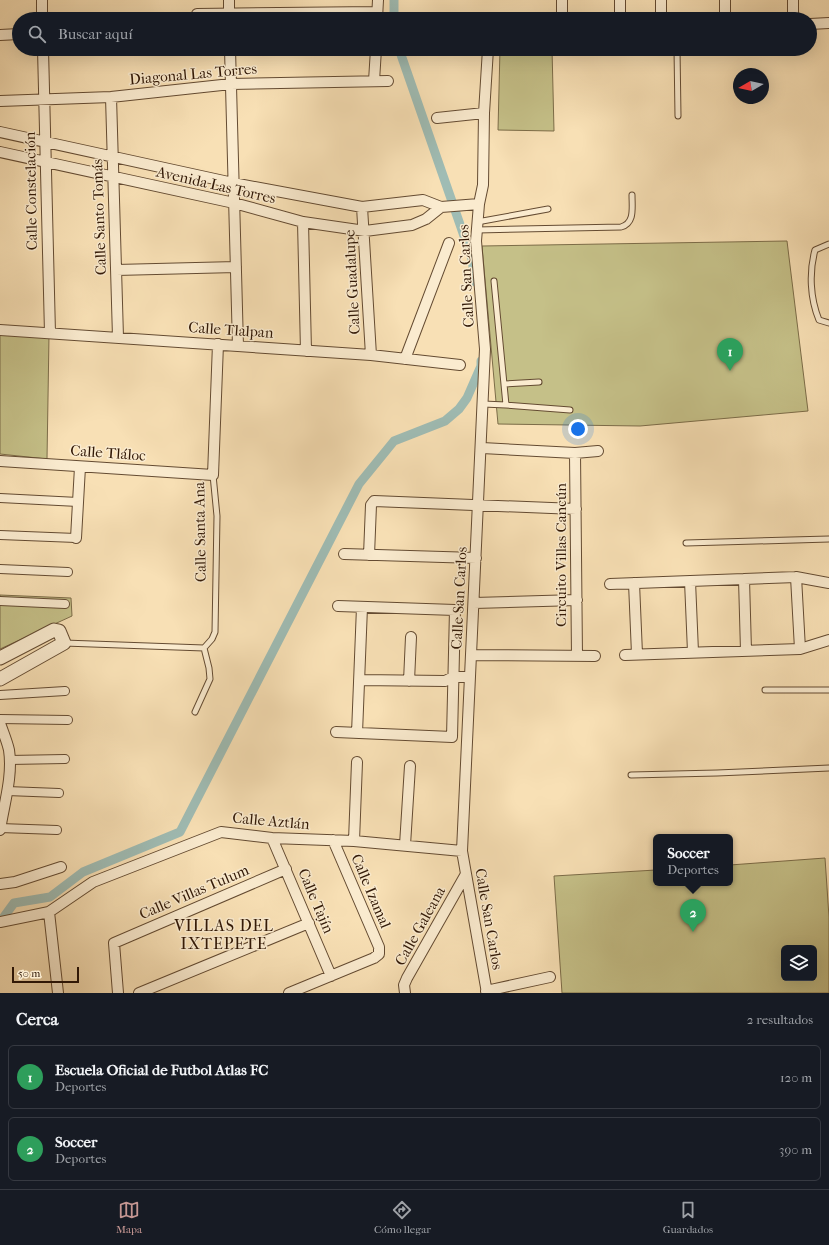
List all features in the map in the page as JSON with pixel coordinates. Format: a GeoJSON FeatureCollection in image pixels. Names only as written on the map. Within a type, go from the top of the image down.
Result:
{"type":"FeatureCollection","features":[{"type":"Feature","properties":{"kind":"street"},"geometry":{"type":"LineString","coordinates":[[42,0],[42,12]]}},
{"type":"Feature","properties":{"kind":"street"},"geometry":{"type":"LineString","coordinates":[[229,0],[229,12]]}},
{"type":"Feature","properties":{"kind":"street"},"geometry":{"type":"LineString","coordinates":[[377,12],[378,0]]}},
{"type":"Feature","properties":{"kind":"street"},"geometry":{"type":"LineString","coordinates":[[562,0],[562,12]]}},
{"type":"Feature","properties":{"kind":"street"},"geometry":{"type":"LineString","coordinates":[[620,0],[620,12]]}},
{"type":"Feature","properties":{"kind":"street"},"geometry":{"type":"LineString","coordinates":[[661,0],[661,12]]}},
{"type":"Feature","properties":{"kind":"street"},"geometry":{"type":"LineString","coordinates":[[725,0],[725,12]]}},
{"type":"Feature","properties":{"kind":"street"},"geometry":{"type":"LineString","coordinates":[[793,0],[793,12]]}},
{"type":"Feature","properties":{"kind":"street"},"geometry":{"type":"LineString","coordinates":[[817,24],[829,24]]}},
{"type":"Feature","properties":{"kind":"street"},"geometry":{"type":"LineString","coordinates":[[0,35],[12,34]]}},
{"type":"Feature","properties":{"kind":"street","name":"Calle Constelación"},"geometry":{"type":"LineString","coordinates":[[43,56],[50,333]]}},
{"type":"Feature","properties":{"kind":"street"},"geometry":{"type":"LineString","coordinates":[[230,56],[238,346]]}},
{"type":"Feature","properties":{"kind":"street"},"geometry":{"type":"LineString","coordinates":[[374,81],[376,56]]}},
{"type":"Feature","properties":{"kind":"street","name":"Calle San Carlos"},"geometry":{"type":"LineString","coordinates":[[487,992],[462,850],[470,677],[476,655],[479,603],[476,558],[482,448],[485,349],[478,267],[477,226],[479,204],[483,185],[484,113],[488,56]]}},
{"type":"Feature","properties":{"kind":"street","name":"Diagonal Las Torres"},"geometry":{"type":"LineString","coordinates":[[0,101],[44,101],[110,97],[231,84],[388,81]]}},
{"type":"Feature","properties":{"kind":"street","name":"Calle Santo Tomás"},"geometry":{"type":"LineString","coordinates":[[110,97],[118,337]]}},
{"type":"Feature","properties":{"kind":"street"},"geometry":{"type":"LineString","coordinates":[[437,118],[484,113]]}},
{"type":"Feature","properties":{"kind":"street","name":"Avenida Las Torres"},"geometry":{"type":"LineString","coordinates":[[0,132],[233,183],[362,206],[423,200],[445,207],[479,204]]}},
{"type":"Feature","properties":{"kind":"street","name":"Avenida Las Torres"},"geometry":{"type":"LineString","coordinates":[[0,152],[234,203],[303,222],[365,231],[412,225],[426,219],[445,207]]}},
{"type":"Feature","properties":{"kind":"street"},"geometry":{"type":"LineString","coordinates":[[423,200],[426,219]]}},
{"type":"Feature","properties":{"kind":"street","name":"Calle Guadalupe"},"geometry":{"type":"LineString","coordinates":[[362,206],[365,231],[371,355]]}},
{"type":"Feature","properties":{"kind":"street"},"geometry":{"type":"LineString","coordinates":[[303,222],[306,350]]}},
{"type":"Feature","properties":{"kind":"street"},"geometry":{"type":"LineString","coordinates":[[405,359],[449,242]]}},
{"type":"Feature","properties":{"kind":"street"},"geometry":{"type":"LineString","coordinates":[[116,270],[236,267]]}},
{"type":"Feature","properties":{"kind":"street","name":"Calle Tlalpan"},"geometry":{"type":"LineString","coordinates":[[0,330],[306,350],[371,355],[460,365]]}},
{"type":"Feature","properties":{"kind":"street","name":"Calle Santa Ana"},"geometry":{"type":"LineString","coordinates":[[213,475],[218,344]]}},
{"type":"Feature","properties":{"kind":"street"},"geometry":{"type":"LineString","coordinates":[[482,448],[575,453],[598,451]]}},
{"type":"Feature","properties":{"kind":"street","name":"Circuito Villas Cancún"},"geometry":{"type":"LineString","coordinates":[[575,453],[577,656]]}},
{"type":"Feature","properties":{"kind":"street","name":"Calle Tláloc"},"geometry":{"type":"LineString","coordinates":[[0,461],[213,475]]}},
{"type":"Feature","properties":{"kind":"street"},"geometry":{"type":"LineString","coordinates":[[0,535],[76,538],[80,467]]}},
{"type":"Feature","properties":{"kind":"street"},"geometry":{"type":"LineString","coordinates":[[0,498],[78,502]]}},
{"type":"Feature","properties":{"kind":"street"},"geometry":{"type":"LineString","coordinates":[[369,555],[370,505],[373,501],[576,509]]}},
{"type":"Feature","properties":{"kind":"street"},"geometry":{"type":"LineString","coordinates":[[344,554],[476,558]]}},
{"type":"Feature","properties":{"kind":"street"},"geometry":{"type":"LineString","coordinates":[[0,569],[68,572]]}},
{"type":"Feature","properties":{"kind":"street"},"geometry":{"type":"LineString","coordinates":[[796,577],[800,649]]}},
{"type":"Feature","properties":{"kind":"street"},"geometry":{"type":"LineString","coordinates":[[610,584],[796,577],[829,583]]}},
{"type":"Feature","properties":{"kind":"street"},"geometry":{"type":"LineString","coordinates":[[744,579],[746,651]]}},
{"type":"Feature","properties":{"kind":"street"},"geometry":{"type":"LineString","coordinates":[[690,581],[693,652]]}},
{"type":"Feature","properties":{"kind":"street"},"geometry":{"type":"LineString","coordinates":[[634,583],[637,654]]}},
{"type":"Feature","properties":{"kind":"street"},"geometry":{"type":"LineString","coordinates":[[479,603],[576,600]]}},
{"type":"Feature","properties":{"kind":"street"},"geometry":{"type":"LineString","coordinates":[[0,601],[65,604]]}},
{"type":"Feature","properties":{"kind":"street"},"geometry":{"type":"LineString","coordinates":[[336,732],[452,737],[451,682],[455,610],[338,606]]}},
{"type":"Feature","properties":{"kind":"street"},"geometry":{"type":"LineString","coordinates":[[357,733],[362,607]]}},
{"type":"Feature","properties":{"kind":"street"},"geometry":{"type":"LineString","coordinates":[[0,658],[54,630],[59,631],[64,643],[0,679]]}},
{"type":"Feature","properties":{"kind":"street"},"geometry":{"type":"LineString","coordinates":[[410,681],[411,636]]}},
{"type":"Feature","properties":{"kind":"street"},"geometry":{"type":"LineString","coordinates":[[625,654],[800,649],[829,640]]}},
{"type":"Feature","properties":{"kind":"street"},"geometry":{"type":"LineString","coordinates":[[476,655],[595,656]]}},
{"type":"Feature","properties":{"kind":"street"},"geometry":{"type":"LineString","coordinates":[[451,682],[470,677]]}},
{"type":"Feature","properties":{"kind":"street"},"geometry":{"type":"LineString","coordinates":[[359,680],[451,682],[470,688]]}},
{"type":"Feature","properties":{"kind":"street"},"geometry":{"type":"LineString","coordinates":[[0,695],[65,691]]}},
{"type":"Feature","properties":{"kind":"street"},"geometry":{"type":"LineString","coordinates":[[0,719],[68,720]]}},
{"type":"Feature","properties":{"kind":"street"},"geometry":{"type":"LineString","coordinates":[[0,723],[9,750],[7,791],[0,829],[57,830]]}},
{"type":"Feature","properties":{"kind":"street"},"geometry":{"type":"LineString","coordinates":[[9,760],[64,759]]}},
{"type":"Feature","properties":{"kind":"street"},"geometry":{"type":"LineString","coordinates":[[354,841],[357,762]]}},
{"type":"Feature","properties":{"kind":"street"},"geometry":{"type":"LineString","coordinates":[[406,845],[410,766]]}},
{"type":"Feature","properties":{"kind":"street"},"geometry":{"type":"LineString","coordinates":[[7,791],[60,793]]}},
{"type":"Feature","properties":{"kind":"street","name":"Calle Aztlán"},"geometry":{"type":"LineString","coordinates":[[4,922],[49,912],[93,882],[213,834],[228,832],[272,838],[354,841],[462,850]]}},
{"type":"Feature","properties":{"kind":"street","name":"Calle Tajín"},"geometry":{"type":"LineString","coordinates":[[272,838],[331,976]]}},
{"type":"Feature","properties":{"kind":"street","name":"Calle Izamal"},"geometry":{"type":"LineString","coordinates":[[331,976],[374,958],[379,954],[379,947],[333,840]]}},
{"type":"Feature","properties":{"kind":"street"},"geometry":{"type":"LineString","coordinates":[[0,884],[15,882],[61,867]]}},
{"type":"Feature","properties":{"kind":"street","name":"Calle Villas Tulum"},"geometry":{"type":"LineString","coordinates":[[118,993],[114,943],[286,869]]}},
{"type":"Feature","properties":{"kind":"street","name":"Calle Galeana"},"geometry":{"type":"LineString","coordinates":[[405,993],[404,984],[407,978],[466,874]]}},
{"type":"Feature","properties":{"kind":"street"},"geometry":{"type":"LineString","coordinates":[[49,912],[58,993]]}},
{"type":"Feature","properties":{"kind":"street"},"geometry":{"type":"LineString","coordinates":[[139,993],[309,923]]}},
{"type":"Feature","properties":{"kind":"street"},"geometry":{"type":"LineString","coordinates":[[289,993],[302,990],[331,976]]}},
{"type":"Feature","properties":{"kind":"street"},"geometry":{"type":"LineString","coordinates":[[487,992],[550,977]]}},
{"type":"Feature","properties":{"kind":"lane"},"geometry":{"type":"LineString","coordinates":[[677,56],[678,116]]}},
{"type":"Feature","properties":{"kind":"lane"},"geometry":{"type":"LineString","coordinates":[[477,226],[621,227],[627,225],[631,220],[632,195]]}},
{"type":"Feature","properties":{"kind":"lane"},"geometry":{"type":"LineString","coordinates":[[477,226],[548,209]]}},
{"type":"Feature","properties":{"kind":"lane"},"geometry":{"type":"LineString","coordinates":[[829,244],[815,250],[811,265],[814,307],[819,320],[829,323]]}},
{"type":"Feature","properties":{"kind":"lane"},"geometry":{"type":"LineString","coordinates":[[494,281],[506,405]]}},
{"type":"Feature","properties":{"kind":"lane"},"geometry":{"type":"LineString","coordinates":[[504,384],[539,382]]}},
{"type":"Feature","properties":{"kind":"lane"},"geometry":{"type":"LineString","coordinates":[[483,404],[570,410]]}},
{"type":"Feature","properties":{"kind":"lane","name":"Calle Santa Ana"},"geometry":{"type":"LineString","coordinates":[[204,648],[216,632],[217,516],[213,475]]}},
{"type":"Feature","properties":{"kind":"lane"},"geometry":{"type":"LineString","coordinates":[[686,543],[829,539]]}},
{"type":"Feature","properties":{"kind":"lane"},"geometry":{"type":"LineString","coordinates":[[64,643],[204,648],[210,668],[210,679],[196,712]]}},
{"type":"Feature","properties":{"kind":"lane"},"geometry":{"type":"LineString","coordinates":[[765,690],[829,690]]}},
{"type":"Feature","properties":{"kind":"lane"},"geometry":{"type":"LineString","coordinates":[[630,775],[829,768]]}},
{"type":"Feature","properties":{"kind":"shaded area"},"geometry":{"type":"Polygon","coordinates":[[[500,56],[552,56],[554,131],[498,130],[500,56]]]}},
{"type":"Feature","properties":{"kind":"shaded area"},"geometry":{"type":"Polygon","coordinates":[[[787,241],[808,411],[640,426],[498,424],[482,246],[787,241]]]}},
{"type":"Feature","properties":{"kind":"shaded area"},"geometry":{"type":"Polygon","coordinates":[[[0,334],[49,336],[47,459],[0,454],[0,334]]]}},
{"type":"Feature","properties":{"kind":"shaded area"},"geometry":{"type":"Polygon","coordinates":[[[0,595],[71,598],[72,616],[0,649],[0,595]]]}},
{"type":"Feature","properties":{"kind":"shaded area"},"geometry":{"type":"Polygon","coordinates":[[[825,858],[829,917],[829,993],[562,993],[554,876],[653,870],[653,886],[733,886],[733,865],[825,858]]]}},
{"type":"Feature","properties":{"kind":"waterway"},"geometry":{"type":"LineString","coordinates":[[394,0],[394,12]]}},
{"type":"Feature","properties":{"kind":"waterway"},"geometry":{"type":"LineString","coordinates":[[401,56],[472,259],[475,282]]}},
{"type":"Feature","properties":{"kind":"waterway"},"geometry":{"type":"LineString","coordinates":[[0,922],[14,903],[50,897],[83,872],[180,832],[359,484],[394,441],[445,421],[459,409],[467,398],[481,366],[481,361]]}},
{"type":"Feature","properties":{"kind":"place","name":"Escuela Oficial de Futbol Atlas FC"},"geometry":{"type":"Point","coordinates":[730,371]}},
{"type":"Feature","properties":{"kind":"place","name":"Soccer"},"geometry":{"type":"Point","coordinates":[693,932]}},
{"type":"Feature","properties":{"kind":"district","name":"VILLAS DEL IXTEPETE"},"geometry":{"type":"Point","coordinates":[224,934]}}]}
